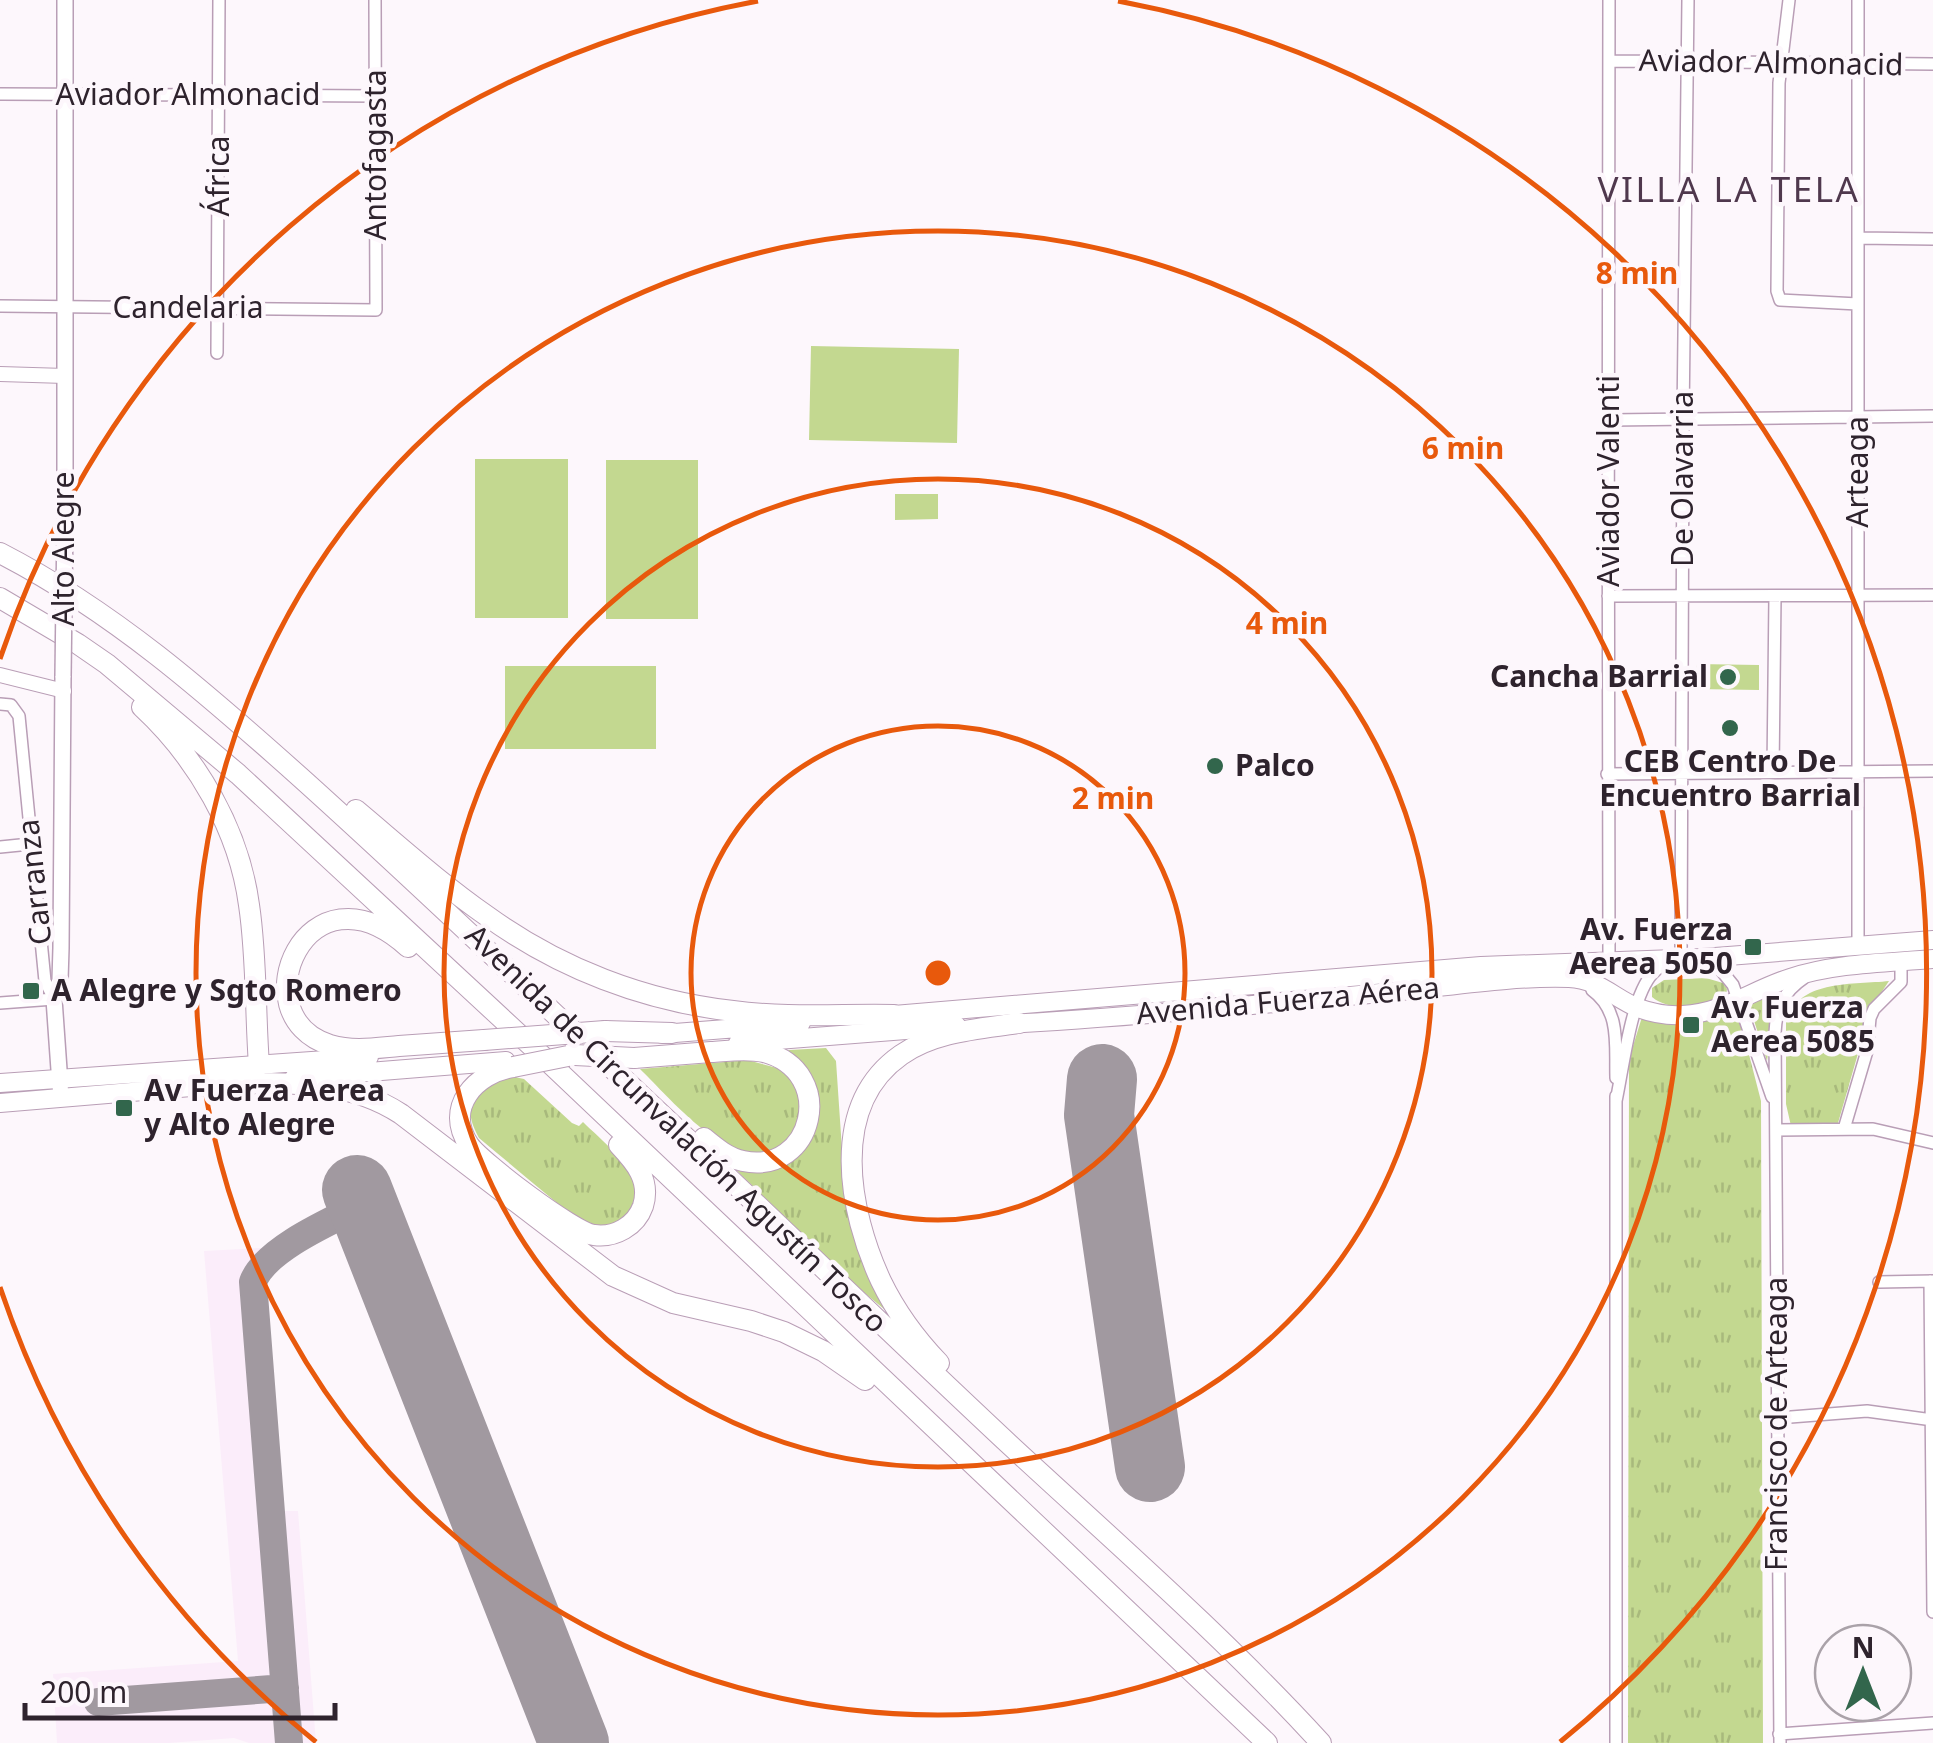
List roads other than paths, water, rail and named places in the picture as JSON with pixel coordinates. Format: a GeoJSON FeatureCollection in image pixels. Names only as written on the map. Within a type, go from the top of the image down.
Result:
{"type":"FeatureCollection","features":[{"type":"Feature","properties":{"kind":"highway"},"geometry":{"type":"LineString","coordinates":[[0,538],[86,602]]}},
{"type":"Feature","properties":{"kind":"highway","name":"Avenida de Circunvalación Agustín Tosco"},"geometry":{"type":"LineString","coordinates":[[0,553],[86,602],[208,694],[419,884],[1250,1670],[1322,1743]]}},
{"type":"Feature","properties":{"kind":"highway","name":"Avenida de Circunvalación Agustín Tosco"},"geometry":{"type":"LineString","coordinates":[[0,598],[106,664],[186,729],[392,915],[1266,1743]]}},
{"type":"Feature","properties":{"kind":"highway"},"geometry":{"type":"LineString","coordinates":[[0,610],[76,656],[145,709],[178,745],[208,790],[232,840],[249,901],[260,1065]]}},
{"type":"Feature","properties":{"kind":"highway"},"geometry":{"type":"LineString","coordinates":[[116,623],[218,685],[356,810],[542,988],[718,1150],[752,1162],[773,1159],[793,1148],[810,1117],[809,1092],[797,1070],[780,1058],[745,1050],[631,1055],[572,1056],[509,1064],[490,1072],[468,1094],[461,1114],[461,1125],[470,1145],[575,1228],[596,1236],[627,1228],[641,1210],[644,1178],[617,1142],[573,1102],[537,1051],[469,1003],[395,935],[369,921],[346,918],[320,926],[294,954],[287,978],[290,1005],[303,1028],[324,1043],[357,1050],[488,1044],[609,1035],[672,1034]]}},
{"type":"Feature","properties":{"kind":"highway"},"geometry":{"type":"LineString","coordinates":[[356,810],[488,917],[546,952],[608,981],[666,1000],[739,1012],[894,1015]]}},
{"type":"Feature","properties":{"kind":"highway"},"geometry":{"type":"LineString","coordinates":[[1002,1437],[901,1316],[882,1284],[857,1212],[852,1155],[863,1100],[875,1080],[898,1057],[942,1036],[1019,1023]]}},
{"type":"Feature","properties":{"kind":"highway"},"geometry":{"type":"LineString","coordinates":[[226,1084],[327,1086],[390,1107],[613,1276],[686,1308],[784,1332],[844,1363],[947,1455],[1024,1512]]}},
{"type":"Feature","properties":{"kind":"main road","name":"Alto Alegre"},"geometry":{"type":"LineString","coordinates":[[60,1088],[54,999],[60,980],[61,948],[65,0]]}},
{"type":"Feature","properties":{"kind":"main road","name":"Avenida Fuerza Aérea"},"geometry":{"type":"LineString","coordinates":[[672,1034],[1481,966],[1702,958],[1933,940]]}},
{"type":"Feature","properties":{"kind":"main road","name":"Avenida Fuerza Aérea"},"geometry":{"type":"LineString","coordinates":[[631,1055],[1571,978],[1604,987],[1636,1007],[1680,1015],[1711,1012],[1784,979],[1816,971],[1933,959]]}},
{"type":"Feature","properties":{"kind":"main road"},"geometry":{"type":"LineString","coordinates":[[1224,988],[1226,1007]]}},
{"type":"Feature","properties":{"kind":"main road"},"geometry":{"type":"LineString","coordinates":[[0,1103],[60,1088],[488,1044]]}},
{"type":"Feature","properties":{"kind":"main road"},"geometry":{"type":"LineString","coordinates":[[0,1083],[60,1088],[226,1084],[509,1064]]}},
{"type":"Feature","properties":{"kind":"street","name":"África"},"geometry":{"type":"LineString","coordinates":[[216,352],[219,0]]}},
{"type":"Feature","properties":{"kind":"street","name":"Antofagasta"},"geometry":{"type":"LineString","coordinates":[[375,0],[376,310]]}},
{"type":"Feature","properties":{"kind":"street","name":"Aviador Valenti"},"geometry":{"type":"LineString","coordinates":[[1608,0],[1609,962]]}},
{"type":"Feature","properties":{"kind":"street","name":"De Olavarria"},"geometry":{"type":"LineString","coordinates":[[1681,958],[1688,0]]}},
{"type":"Feature","properties":{"kind":"street"},"geometry":{"type":"LineString","coordinates":[[1788,0],[1780,63],[1777,291],[1780,300],[1858,304]]}},
{"type":"Feature","properties":{"kind":"street","name":"Arteaga"},"geometry":{"type":"LineString","coordinates":[[1858,0],[1858,944]]}},
{"type":"Feature","properties":{"kind":"street","name":"Aviador Almonacid"},"geometry":{"type":"LineString","coordinates":[[1609,61],[1933,64]]}},
{"type":"Feature","properties":{"kind":"street","name":"Aviador Almonacid"},"geometry":{"type":"LineString","coordinates":[[0,94],[376,96]]}},
{"type":"Feature","properties":{"kind":"street"},"geometry":{"type":"LineString","coordinates":[[1858,238],[1933,239]]}},
{"type":"Feature","properties":{"kind":"street","name":"Candelaria"},"geometry":{"type":"LineString","coordinates":[[0,306],[376,310]]}},
{"type":"Feature","properties":{"kind":"street"},"geometry":{"type":"LineString","coordinates":[[0,374],[64,376]]}},
{"type":"Feature","properties":{"kind":"street"},"geometry":{"type":"LineString","coordinates":[[1610,420],[1933,416]]}},
{"type":"Feature","properties":{"kind":"street"},"geometry":{"type":"LineString","coordinates":[[1608,596],[1933,595]]}},
{"type":"Feature","properties":{"kind":"street"},"geometry":{"type":"LineString","coordinates":[[1773,772],[1775,596]]}},
{"type":"Feature","properties":{"kind":"street"},"geometry":{"type":"LineString","coordinates":[[0,674],[63,684]]}},
{"type":"Feature","properties":{"kind":"street","name":"Carranza"},"geometry":{"type":"LineString","coordinates":[[6,705],[19,716],[45,981],[54,999]]}},
{"type":"Feature","properties":{"kind":"street"},"geometry":{"type":"LineString","coordinates":[[1607,774],[1933,771]]}},
{"type":"Feature","properties":{"kind":"street"},"geometry":{"type":"LineString","coordinates":[[0,847],[30,844]]}},
{"type":"Feature","properties":{"kind":"street"},"geometry":{"type":"LineString","coordinates":[[1616,1101],[1636,1007],[1648,978],[1667,962],[1681,958]]}},
{"type":"Feature","properties":{"kind":"street","name":"Francisco de Arteaga"},"geometry":{"type":"LineString","coordinates":[[1702,958],[1725,973],[1739,1001],[1775,1105]]}},
{"type":"Feature","properties":{"kind":"street"},"geometry":{"type":"LineString","coordinates":[[1844,1130],[1867,1050],[1870,1018],[1901,982],[1901,962]]}},
{"type":"Feature","properties":{"kind":"street","name":"Francisco de Arteaga"},"geometry":{"type":"LineString","coordinates":[[1780,1739],[1775,1034],[1783,998],[1816,971]]}},
{"type":"Feature","properties":{"kind":"street"},"geometry":{"type":"LineString","coordinates":[[1571,978],[1600,996],[1610,1010],[1615,1032],[1616,1743]]}},
{"type":"Feature","properties":{"kind":"street"},"geometry":{"type":"LineString","coordinates":[[0,1003],[54,999]]}},
{"type":"Feature","properties":{"kind":"street"},"geometry":{"type":"LineString","coordinates":[[1776,1130],[1882,1130],[1933,1143]]}},
{"type":"Feature","properties":{"kind":"street"},"geometry":{"type":"LineString","coordinates":[[1880,1282],[1931,1281],[1933,1612]]}},
{"type":"Feature","properties":{"kind":"street"},"geometry":{"type":"LineString","coordinates":[[1778,1418],[1847,1411],[1931,1420]]}},
{"type":"Feature","properties":{"kind":"street"},"geometry":{"type":"LineString","coordinates":[[1780,1739],[1933,1723]]}},
{"type":"Feature","properties":{"kind":"place","name":"Cancha Barrial"},"geometry":{"type":"Point","coordinates":[1728,677]}},
{"type":"Feature","properties":{"kind":"place","name":"CEB Centro De Encuentro Barrial"},"geometry":{"type":"Point","coordinates":[1730,728]}},
{"type":"Feature","properties":{"kind":"place","name":"Palco"},"geometry":{"type":"Point","coordinates":[1215,766]}},
{"type":"Feature","properties":{"kind":"place","name":"Av. Fuerza Aerea 5050"},"geometry":{"type":"Point","coordinates":[1753,947]}},
{"type":"Feature","properties":{"kind":"place","name":"A Alegre y Sgto Romero"},"geometry":{"type":"Point","coordinates":[31,991]}},
{"type":"Feature","properties":{"kind":"place","name":"Av. Fuerza Aerea 5085"},"geometry":{"type":"Point","coordinates":[1691,1025]}},
{"type":"Feature","properties":{"kind":"place","name":"Av Fuerza Aerea y Alto Alegre"},"geometry":{"type":"Point","coordinates":[124,1108]}},
{"type":"Feature","properties":{"kind":"district","name":"VILLA LA TELA"},"geometry":{"type":"Point","coordinates":[1729,190]}}]}
